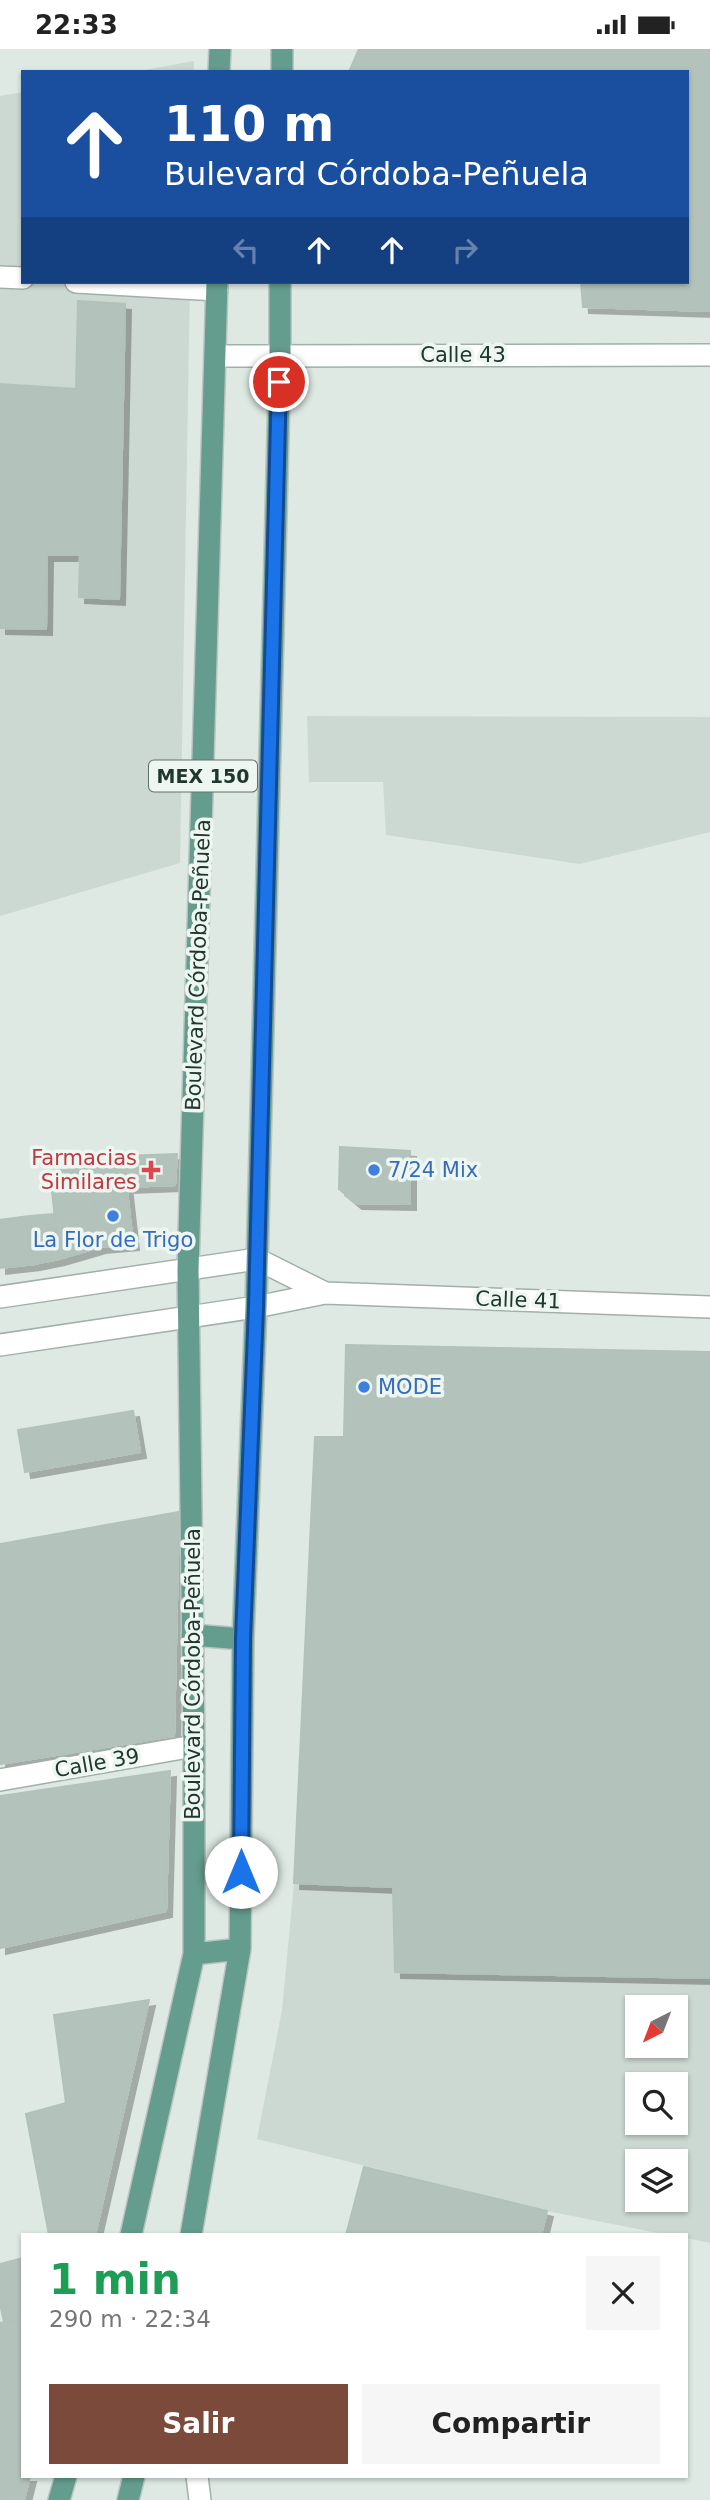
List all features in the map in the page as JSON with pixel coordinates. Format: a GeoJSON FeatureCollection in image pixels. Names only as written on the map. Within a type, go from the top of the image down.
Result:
{"type":"FeatureCollection","features":[{"type":"Feature","properties":{"kind":"main road"},"geometry":{"type":"LineString","coordinates":[[219,70],[220,49]]}},
{"type":"Feature","properties":{"kind":"main road"},"geometry":{"type":"LineString","coordinates":[[282,49],[282,70]]}},
{"type":"Feature","properties":{"kind":"main road","name":"MEX 150"},"geometry":{"type":"LineString","coordinates":[[191,2233],[240,1949],[243,1639],[256,1307],[280,284]]}},
{"type":"Feature","properties":{"kind":"main road","name":"Boulevard Córdoba-Peñuela"},"geometry":{"type":"LineString","coordinates":[[188,1270],[217,286]]}},
{"type":"Feature","properties":{"kind":"main road","name":"MEX 150"},"geometry":{"type":"LineString","coordinates":[[188,1270],[190,1317]]}},
{"type":"Feature","properties":{"kind":"main road","name":"Boulevard Córdoba-Peñuela"},"geometry":{"type":"LineString","coordinates":[[131,2233],[194,1954],[190,1317]]}},
{"type":"Feature","properties":{"kind":"main road"},"geometry":{"type":"LineString","coordinates":[[192,1635],[243,1639]]}},
{"type":"Feature","properties":{"kind":"main road"},"geometry":{"type":"LineString","coordinates":[[194,1954],[240,1949]]}},
{"type":"Feature","properties":{"kind":"main road"},"geometry":{"type":"LineString","coordinates":[[59,2500],[65,2478]]}},
{"type":"Feature","properties":{"kind":"main road"},"geometry":{"type":"LineString","coordinates":[[128,2500],[134,2478]]}},
{"type":"Feature","properties":{"kind":"street"},"geometry":{"type":"LineString","coordinates":[[0,277],[21,278]]}},
{"type":"Feature","properties":{"kind":"street"},"geometry":{"type":"LineString","coordinates":[[146,284],[217,286]]}},
{"type":"Feature","properties":{"kind":"street","name":"Calle 43"},"geometry":{"type":"LineString","coordinates":[[216,356],[710,355]]}},
{"type":"Feature","properties":{"kind":"street"},"geometry":{"type":"LineString","coordinates":[[0,1297],[257,1259]]}},
{"type":"Feature","properties":{"kind":"street","name":"Calle 41"},"geometry":{"type":"LineString","coordinates":[[257,1259],[325,1293]]}},
{"type":"Feature","properties":{"kind":"street","name":"Calle 41"},"geometry":{"type":"LineString","coordinates":[[0,1345],[256,1307],[325,1293],[710,1307]]}},
{"type":"Feature","properties":{"kind":"street","name":"Calle 39"},"geometry":{"type":"LineString","coordinates":[[0,1780],[194,1746]]}},
{"type":"Feature","properties":{"kind":"street"},"geometry":{"type":"LineString","coordinates":[[197,2478],[200,2500]]}},
{"type":"Feature","properties":{"kind":"shaded area"},"geometry":{"type":"Polygon","coordinates":[[[194,61],[194,70],[145,70],[194,61]]]}},
{"type":"Feature","properties":{"kind":"shaded area"},"geometry":{"type":"Polygon","coordinates":[[[21,92],[21,284],[190,284],[180,863],[0,916],[0,96],[21,92]]]}},
{"type":"Feature","properties":{"kind":"shaded area"},"geometry":{"type":"Polygon","coordinates":[[[307,716],[710,717],[710,832],[580,864],[386,835],[383,782],[309,782],[307,716]]]}},
{"type":"Feature","properties":{"kind":"shaded area"},"geometry":{"type":"Polygon","coordinates":[[[346,1345],[710,1352],[710,2243],[688,2238],[688,2233],[658,2233],[547,2211],[257,2139],[282,2010],[294,1883],[315,1437],[344,1437],[346,1345]]]}},
{"type":"Feature","properties":{"kind":"building"},"geometry":{"type":"Polygon","coordinates":[[[359,49],[710,49],[710,311],[583,307],[581,284],[689,284],[689,70],[350,70],[359,49]]]}},
{"type":"Feature","properties":{"kind":"building"},"geometry":{"type":"Polygon","coordinates":[[[78,301],[125,304],[119,599],[79,597],[80,555],[47,555],[46,629],[0,628],[0,384],[76,389],[78,301]]]}},
{"type":"Feature","properties":{"kind":"building","name":"7/24 Mix"},"geometry":{"type":"Polygon","coordinates":[[[340,1147],[410,1151],[410,1204],[356,1203],[339,1189],[340,1147]]]}},
{"type":"Feature","properties":{"kind":"building","name":"Farmacias Similares"},"geometry":{"type":"Polygon","coordinates":[[[177,1154],[175,1185],[126,1187],[124,1156],[177,1154]]]}},
{"type":"Feature","properties":{"kind":"building","name":"La Flor de Trigo"},"geometry":{"type":"Polygon","coordinates":[[[124,1164],[133,1244],[100,1247],[91,1168],[124,1164]]]}},
{"type":"Feature","properties":{"kind":"building"},"geometry":{"type":"Polygon","coordinates":[[[91,1168],[100,1247],[59,1259],[50,1171],[91,1168]]]}},
{"type":"Feature","properties":{"kind":"building"},"geometry":{"type":"Polygon","coordinates":[[[53,1214],[59,1259],[34,1264],[30,1216],[53,1214]]]}},
{"type":"Feature","properties":{"kind":"building"},"geometry":{"type":"Polygon","coordinates":[[[30,1216],[34,1264],[0,1268],[0,1220],[30,1216]]]}},
{"type":"Feature","properties":{"kind":"building"},"geometry":{"type":"Polygon","coordinates":[[[346,1345],[710,1352],[710,1978],[395,1972],[393,1887],[294,1883],[315,1437],[344,1437],[346,1345]]]}},
{"type":"Feature","properties":{"kind":"building"},"geometry":{"type":"Polygon","coordinates":[[[133,1411],[140,1452],[25,1472],[18,1430],[133,1411]]]}},
{"type":"Feature","properties":{"kind":"building"},"geometry":{"type":"Polygon","coordinates":[[[179,1512],[174,1736],[0,1764],[0,1544],[179,1512]]]}},
{"type":"Feature","properties":{"kind":"building"},"geometry":{"type":"Polygon","coordinates":[[[170,1771],[166,1911],[0,1948],[0,1796],[170,1771]]]}},
{"type":"Feature","properties":{"kind":"building"},"geometry":{"type":"Polygon","coordinates":[[[149,2000],[95,2233],[49,2233],[26,2114],[66,2103],[54,2015],[149,2000]]]}},
{"type":"Feature","properties":{"kind":"building"},"geometry":{"type":"Polygon","coordinates":[[[364,2167],[547,2211],[542,2233],[347,2233],[364,2167]]]}},
{"type":"Feature","properties":{"kind":"building"},"geometry":{"type":"Polygon","coordinates":[[[21,2259],[21,2320],[4,2322],[0,2304],[0,2264],[21,2259]]]}},
{"type":"Feature","properties":{"kind":"building"},"geometry":{"type":"Polygon","coordinates":[[[21,2320],[21,2478],[30,2478],[24,2500],[0,2500],[0,2323],[21,2320]]]}},
{"type":"Feature","properties":{"kind":"place","name":"Farmacias Similares"},"geometry":{"type":"Point","coordinates":[151,1170]}},
{"type":"Feature","properties":{"kind":"place","name":"7/24 Mix"},"geometry":{"type":"Point","coordinates":[374,1170]}},
{"type":"Feature","properties":{"kind":"place","name":"La Flor de Trigo"},"geometry":{"type":"Point","coordinates":[113,1216]}},
{"type":"Feature","properties":{"kind":"place","name":"MODE"},"geometry":{"type":"Point","coordinates":[364,1387]}},
{"type":"Feature","properties":{"kind":"route"},"geometry":{"type":"LineString","coordinates":[[241,1872],[243,1639],[256,1307],[279,382]]}}]}
